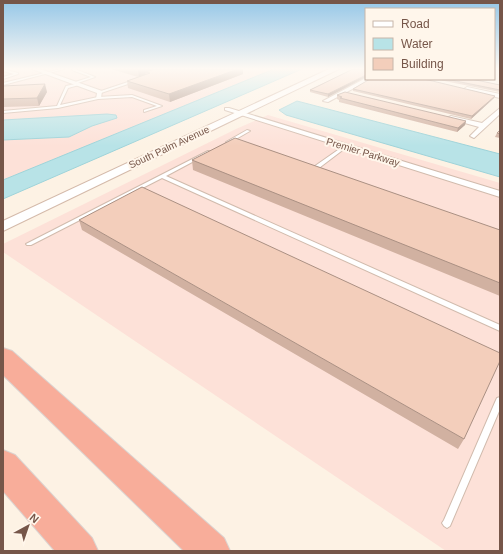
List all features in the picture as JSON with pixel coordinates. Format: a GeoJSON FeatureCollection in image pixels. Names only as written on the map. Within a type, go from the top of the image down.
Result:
{"type":"FeatureCollection","features":[{"type":"Feature","properties":{"kind":"highway"},"geometry":{"type":"LineString","coordinates":[[3,358],[212,551]]}},
{"type":"Feature","properties":{"kind":"highway"},"geometry":{"type":"LineString","coordinates":[[3,466],[79,551]]}},
{"type":"Feature","properties":{"kind":"main road"},"geometry":{"type":"LineString","coordinates":[[224,111],[259,95]]}},
{"type":"Feature","properties":{"kind":"main road","name":"South Palm Avenue"},"geometry":{"type":"LineString","coordinates":[[3,227],[279,95]]}},
{"type":"Feature","properties":{"kind":"main road","name":"South Palm Avenue"},"geometry":{"type":"LineString","coordinates":[[3,216],[153,143]]}},
{"type":"Feature","properties":{"kind":"street"},"geometry":{"type":"LineString","coordinates":[[326,101],[338,95]]}},
{"type":"Feature","properties":{"kind":"street"},"geometry":{"type":"LineString","coordinates":[[474,136],[500,110]]}},
{"type":"Feature","properties":{"kind":"street","name":"Premier Parkway"},"geometry":{"type":"LineString","coordinates":[[224,111],[240,113],[500,194]]}},
{"type":"Feature","properties":{"kind":"street"},"geometry":{"type":"LineString","coordinates":[[440,115],[484,126]]}},
{"type":"Feature","properties":{"kind":"lane"},"geometry":{"type":"LineString","coordinates":[[58,107],[64,95]]}},
{"type":"Feature","properties":{"kind":"lane"},"geometry":{"type":"LineString","coordinates":[[3,112],[58,107],[99,95],[132,96],[160,106],[145,111]]}},
{"type":"Feature","properties":{"kind":"lane"},"geometry":{"type":"LineString","coordinates":[[221,146],[248,131]]}},
{"type":"Feature","properties":{"kind":"lane"},"geometry":{"type":"LineString","coordinates":[[317,167],[346,146]]}},
{"type":"Feature","properties":{"kind":"lane"},"geometry":{"type":"LineString","coordinates":[[29,244],[214,149]]}},
{"type":"Feature","properties":{"kind":"lane"},"geometry":{"type":"LineString","coordinates":[[162,176],[500,328]]}},
{"type":"Feature","properties":{"kind":"lane"},"geometry":{"type":"LineString","coordinates":[[447,523],[500,400]]}},
{"type":"Feature","properties":{"kind":"shaded area"},"geometry":{"type":"Polygon","coordinates":[[[3,95],[211,95],[3,180],[3,95]]]}},
{"type":"Feature","properties":{"kind":"shaded area"},"geometry":{"type":"Polygon","coordinates":[[[268,115],[500,183],[500,551],[446,551],[3,252],[3,244],[236,129],[268,115]]]}},
{"type":"Feature","properties":{"kind":"water"},"geometry":{"type":"Polygon","coordinates":[[[211,95],[243,95],[3,199],[3,180],[211,95]]]}},
{"type":"Feature","properties":{"kind":"water"},"geometry":{"type":"Polygon","coordinates":[[[297,101],[500,154],[500,177],[286,115],[279,110],[297,101]]]}},
{"type":"Feature","properties":{"kind":"water"},"geometry":{"type":"Polygon","coordinates":[[[107,114],[116,115],[117,118],[92,126],[69,137],[3,140],[3,120],[107,114]]]}},
{"type":"Feature","properties":{"kind":"building"},"geometry":{"type":"Polygon","coordinates":[[[3,95],[39,95],[37,98],[3,99],[3,95]]]}},
{"type":"Feature","properties":{"kind":"building"},"geometry":{"type":"Polygon","coordinates":[[[337,95],[357,95],[466,121],[458,128],[340,98],[342,97],[337,95]]]}},
{"type":"Feature","properties":{"kind":"building"},"geometry":{"type":"Polygon","coordinates":[[[379,95],[495,96],[472,116],[379,95]]]}},
{"type":"Feature","properties":{"kind":"building"},"geometry":{"type":"Polygon","coordinates":[[[235,138],[500,230],[500,283],[192,160],[235,138]]]}},
{"type":"Feature","properties":{"kind":"building"},"geometry":{"type":"Polygon","coordinates":[[[142,187],[500,353],[500,361],[464,439],[79,220],[142,187]]]}}]}
